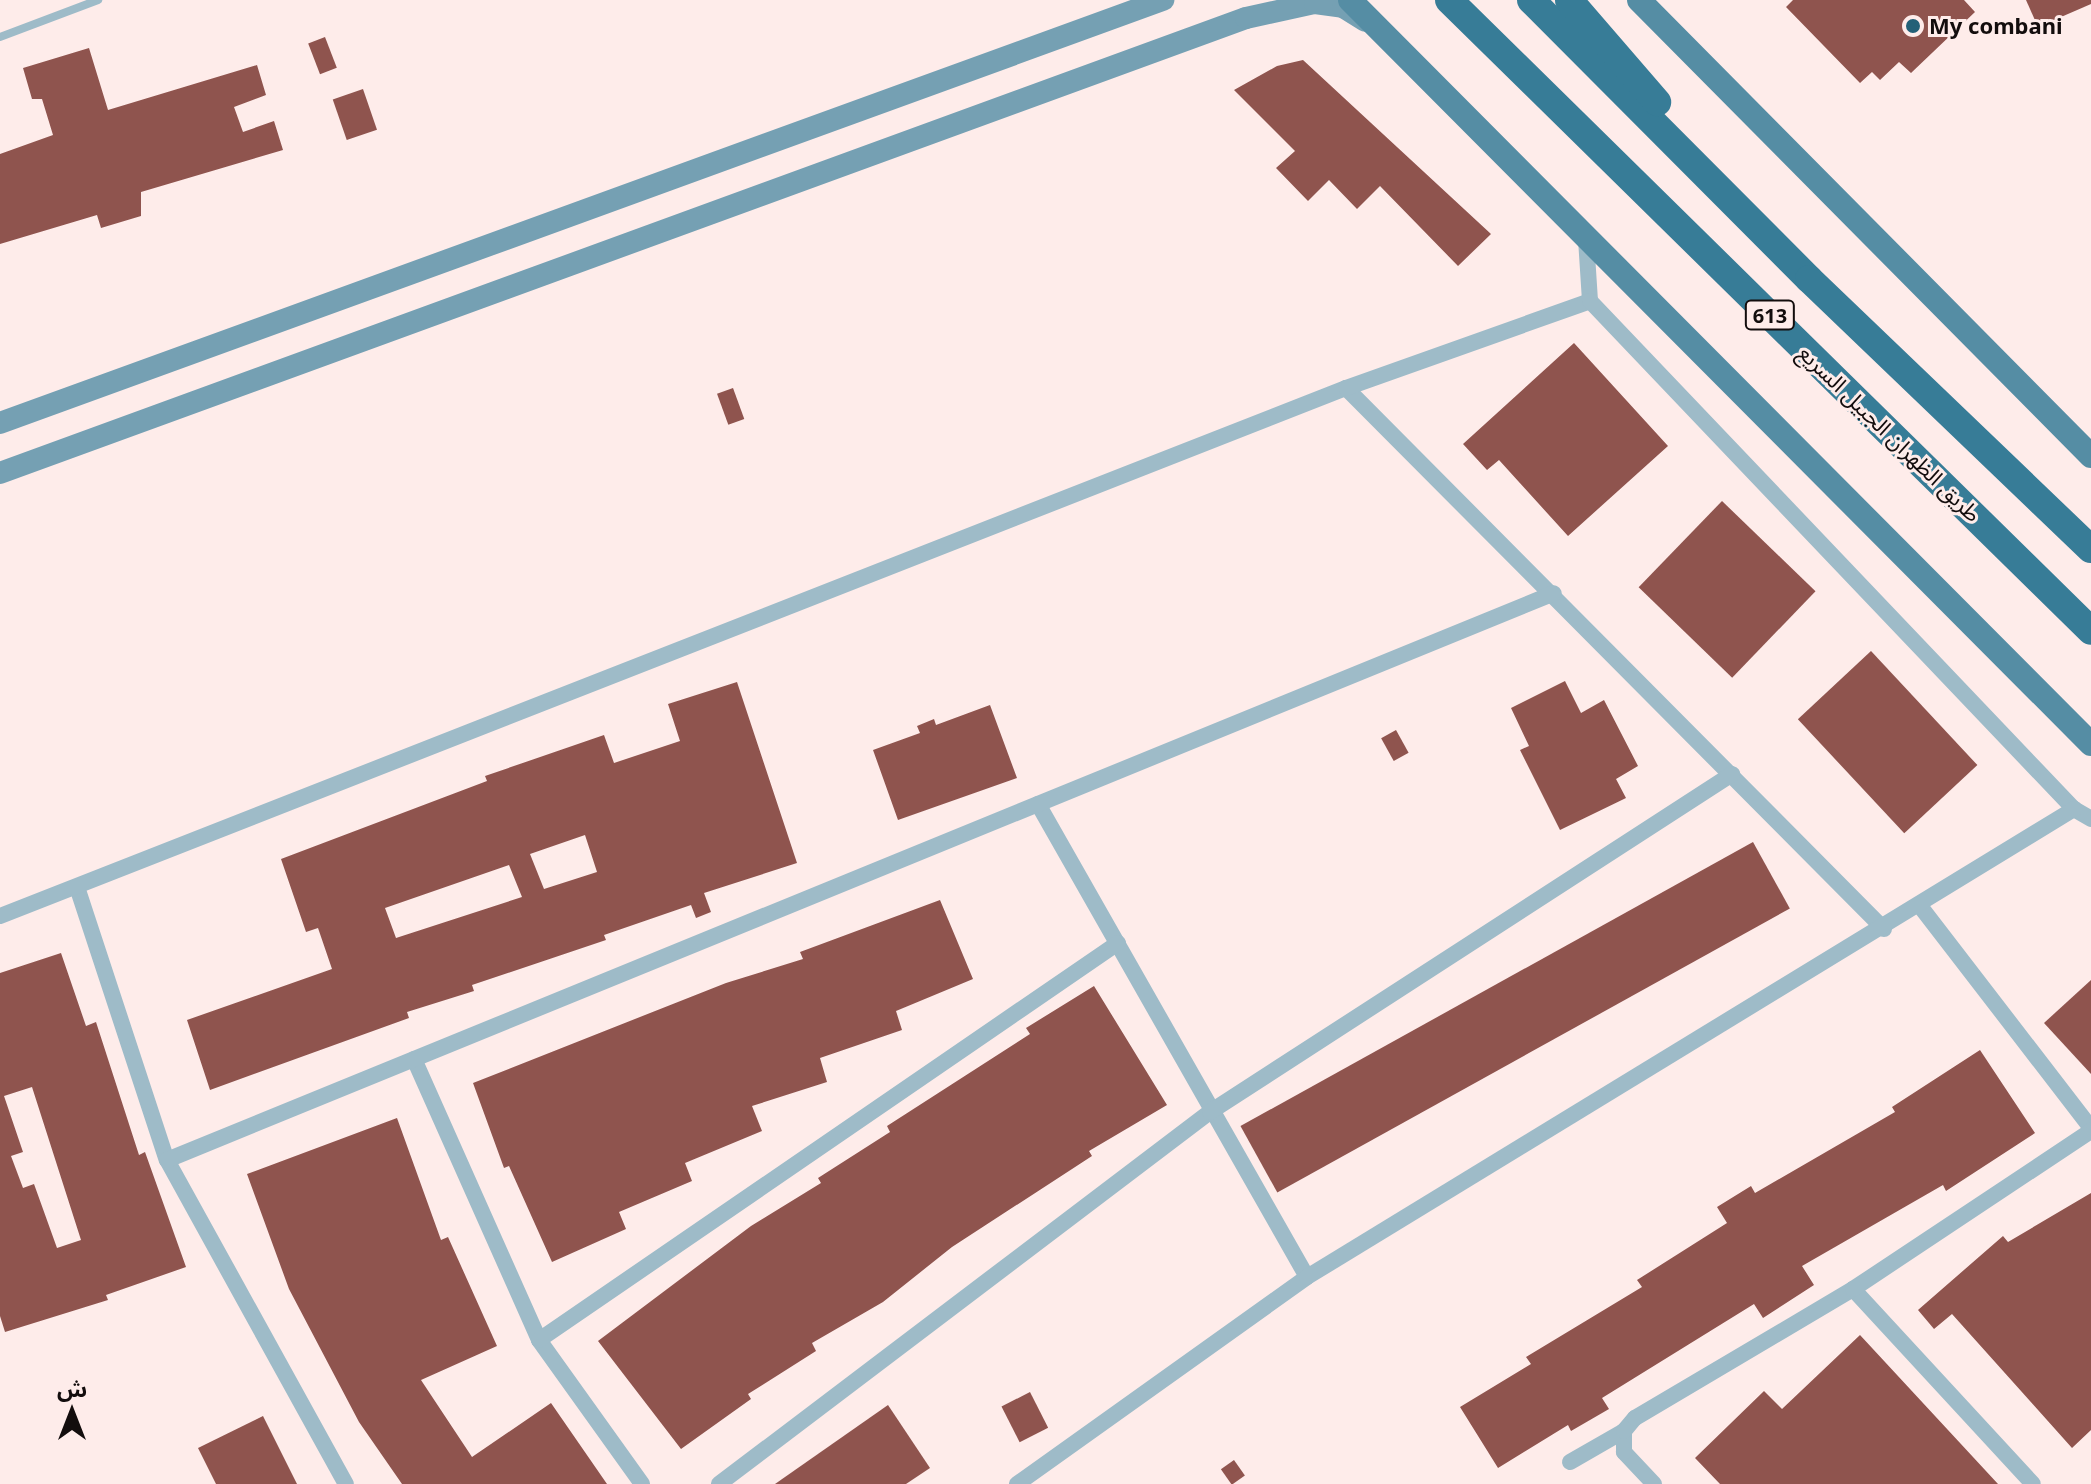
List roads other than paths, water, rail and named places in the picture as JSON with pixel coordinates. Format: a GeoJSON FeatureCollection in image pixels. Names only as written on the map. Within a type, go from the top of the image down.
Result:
{"type":"FeatureCollection","features":[{"type":"Feature","properties":{"kind":"highway","name":"طريق الظهران الجبيل السريع"},"geometry":{"type":"LineString","coordinates":[[1449,0],[2091,631]]}},
{"type":"Feature","properties":{"kind":"highway","name":"613"},"geometry":{"type":"LineString","coordinates":[[1531,0],[1809,279],[2091,549]]}},
{"type":"Feature","properties":{"kind":"highway"},"geometry":{"type":"LineString","coordinates":[[1569,0],[1809,279]]}},
{"type":"Feature","properties":{"kind":"main road"},"geometry":{"type":"LineString","coordinates":[[1350,0],[2091,744]]}},
{"type":"Feature","properties":{"kind":"main road"},"geometry":{"type":"LineString","coordinates":[[1639,0],[2091,456]]}},
{"type":"Feature","properties":{"kind":"street"},"geometry":{"type":"LineString","coordinates":[[0,423],[1163,0]]}},
{"type":"Feature","properties":{"kind":"street"},"geometry":{"type":"LineString","coordinates":[[0,473],[1252,9],[1315,3],[1343,7],[1381,30]]}},
{"type":"Feature","properties":{"kind":"street"},"geometry":{"type":"LineString","coordinates":[[1586,239],[1590,301],[2074,809],[2091,819]]}},
{"type":"Feature","properties":{"kind":"street"},"geometry":{"type":"LineString","coordinates":[[0,916],[1346,388],[1590,301]]}},
{"type":"Feature","properties":{"kind":"street"},"geometry":{"type":"LineString","coordinates":[[1346,388],[1554,593],[1884,929]]}},
{"type":"Feature","properties":{"kind":"street"},"geometry":{"type":"LineString","coordinates":[[167,1160],[1554,593]]}},
{"type":"Feature","properties":{"kind":"street"},"geometry":{"type":"LineString","coordinates":[[719,1484],[1210,1112],[1732,774]]}},
{"type":"Feature","properties":{"kind":"street"},"geometry":{"type":"LineString","coordinates":[[1038,804],[1210,1112],[1307,1277]]}},
{"type":"Feature","properties":{"kind":"street"},"geometry":{"type":"LineString","coordinates":[[1017,1484],[1307,1277],[1884,929],[2074,809]]}},
{"type":"Feature","properties":{"kind":"street"},"geometry":{"type":"LineString","coordinates":[[77,887],[167,1160],[346,1484]]}},
{"type":"Feature","properties":{"kind":"street"},"geometry":{"type":"LineString","coordinates":[[1570,1462],[1624,1431],[1635,1418],[1853,1289],[2091,1129],[1920,906]]}},
{"type":"Feature","properties":{"kind":"street"},"geometry":{"type":"LineString","coordinates":[[539,1340],[1118,943]]}},
{"type":"Feature","properties":{"kind":"street"},"geometry":{"type":"LineString","coordinates":[[414,1059],[539,1340],[642,1484]]}},
{"type":"Feature","properties":{"kind":"street"},"geometry":{"type":"LineString","coordinates":[[1853,1289],[2033,1484]]}},
{"type":"Feature","properties":{"kind":"street"},"geometry":{"type":"LineString","coordinates":[[1624,1431],[1624,1452],[1654,1484]]}},
{"type":"Feature","properties":{"kind":"lane"},"geometry":{"type":"LineString","coordinates":[[64,0],[68,11]]}},
{"type":"Feature","properties":{"kind":"lane"},"geometry":{"type":"LineString","coordinates":[[0,37],[98,0]]}},
{"type":"Feature","properties":{"kind":"place","name":"My combani"},"geometry":{"type":"Point","coordinates":[1913,26]}}]}
